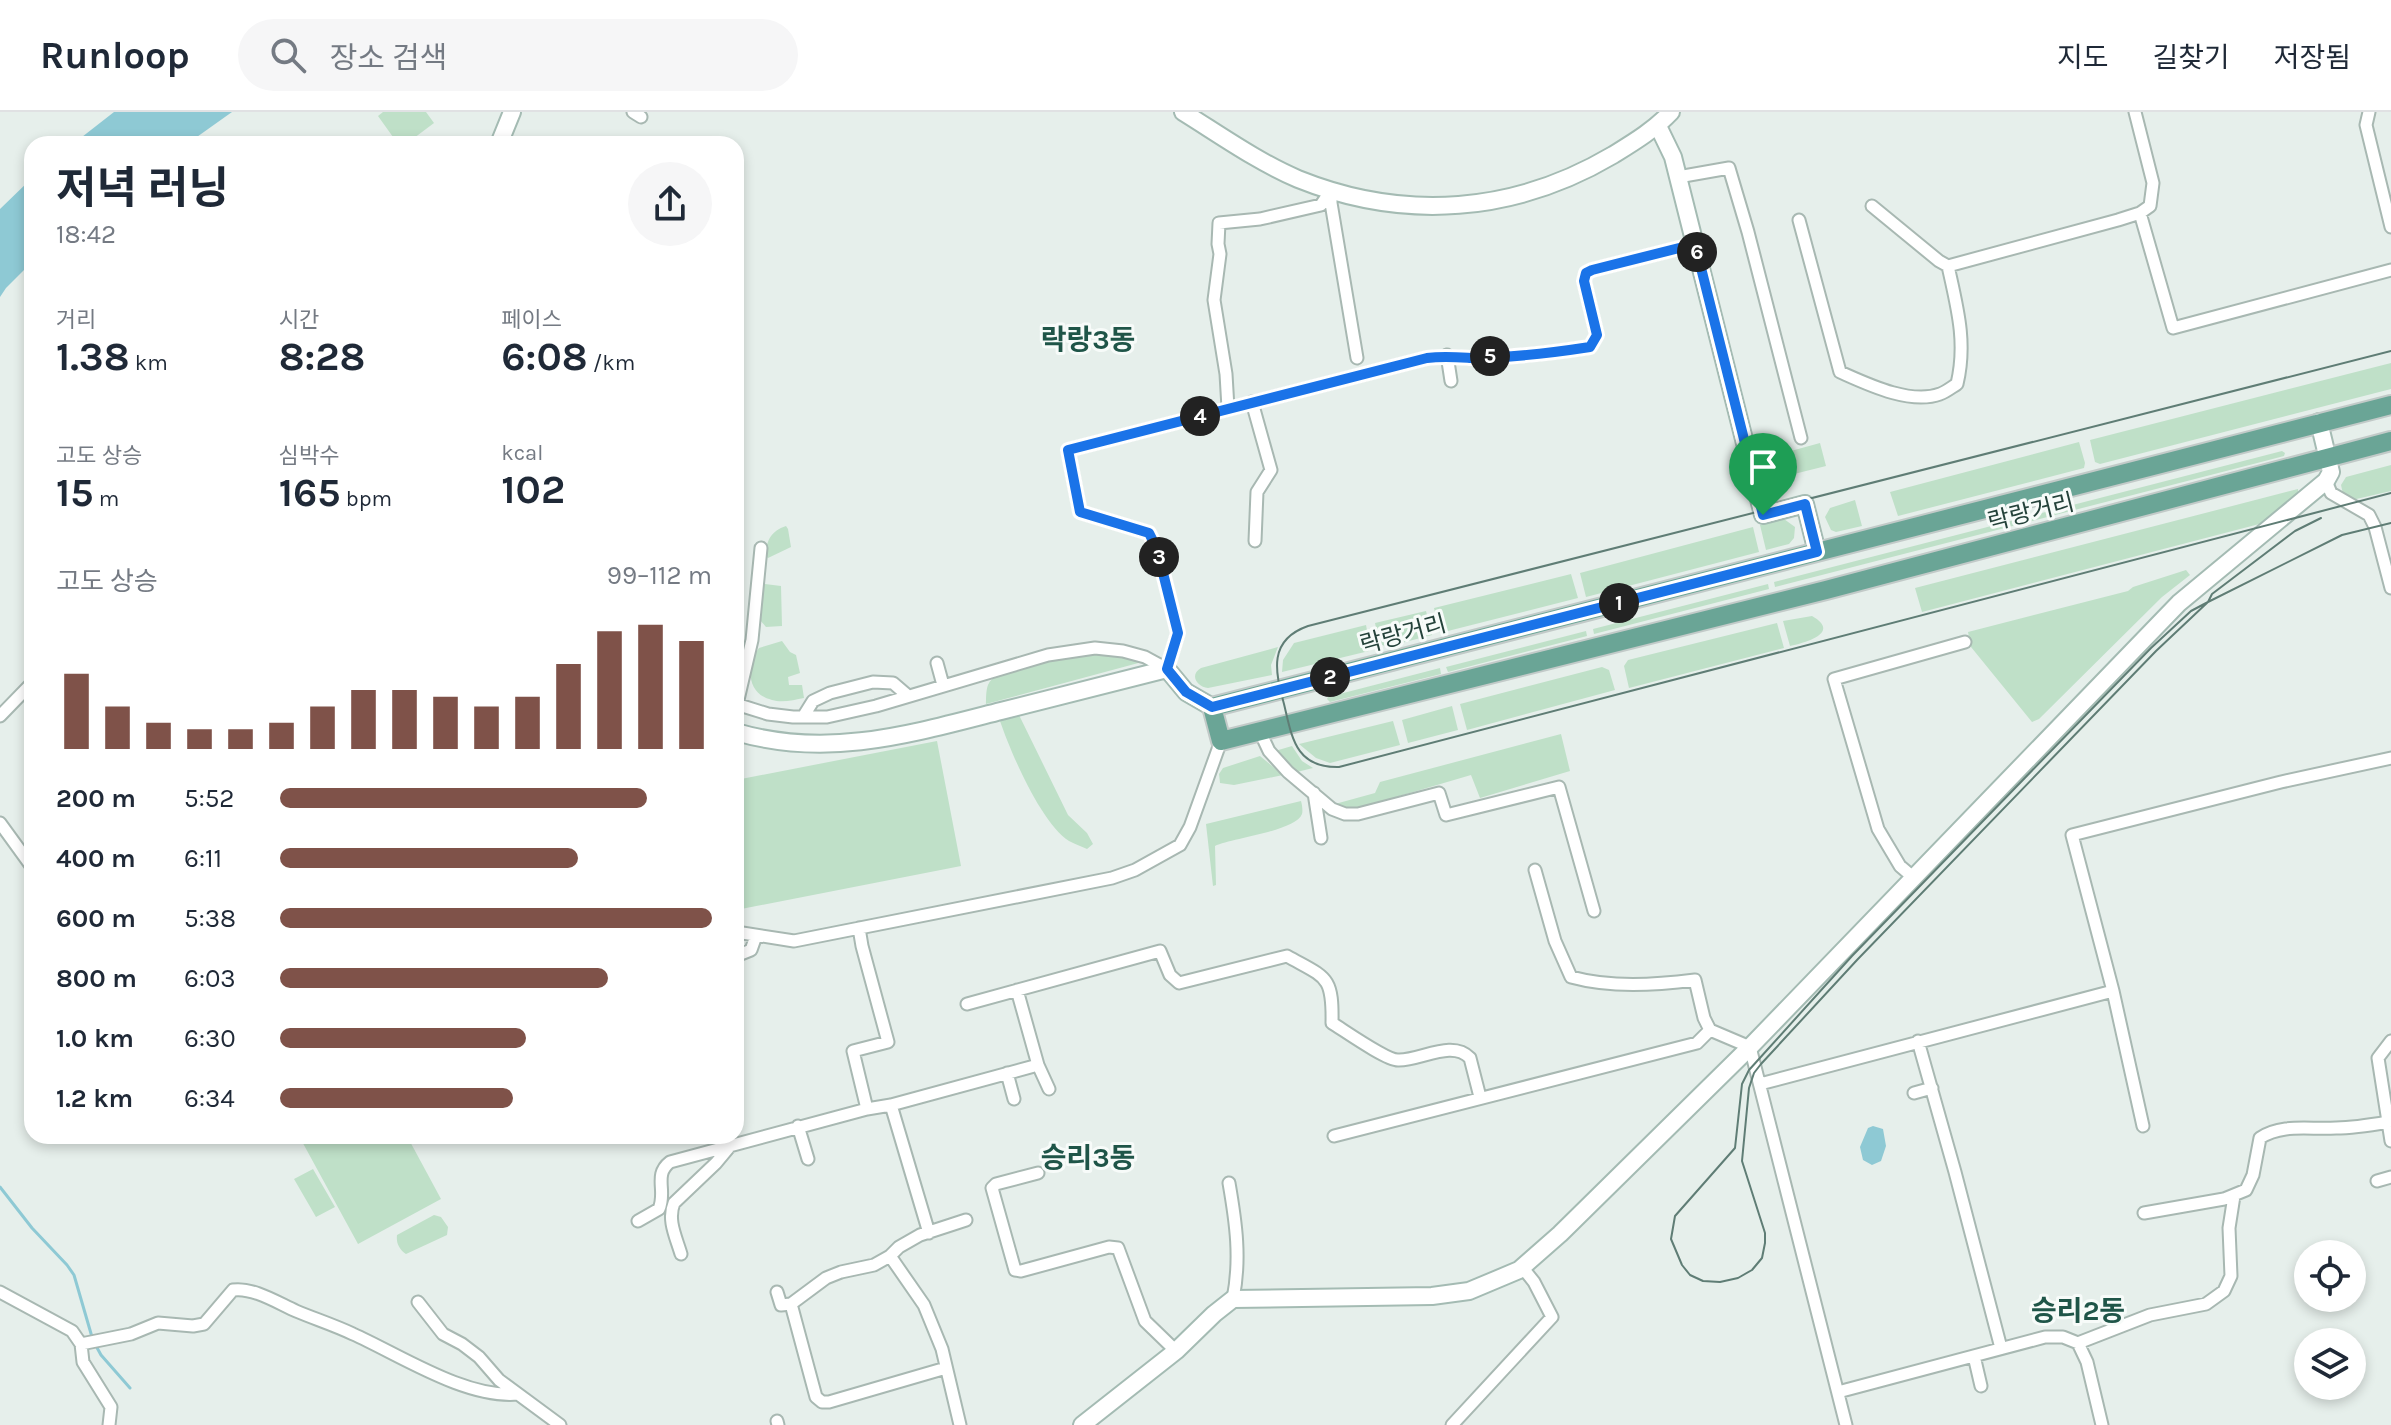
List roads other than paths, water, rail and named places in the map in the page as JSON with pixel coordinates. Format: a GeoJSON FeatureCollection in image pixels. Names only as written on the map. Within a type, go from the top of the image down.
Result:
{"type":"FeatureCollection","features":[{"type":"Feature","properties":{"kind":"main road"},"geometry":{"type":"LineString","coordinates":[[502,136],[512,112]]}},
{"type":"Feature","properties":{"kind":"main road"},"geometry":{"type":"LineString","coordinates":[[1183,112],[1298,179],[1347,195],[1400,204],[1461,206],[1531,192],[1589,169],[1658,126],[1671,112]]}},
{"type":"Feature","properties":{"kind":"main road"},"geometry":{"type":"LineString","coordinates":[[1658,126],[1673,157],[1763,515],[1805,504],[1817,552]]}},
{"type":"Feature","properties":{"kind":"main road","name":"락랑거리"},"geometry":{"type":"LineString","coordinates":[[1212,707],[2391,405]]}},
{"type":"Feature","properties":{"kind":"main road"},"geometry":{"type":"LineString","coordinates":[[1082,1425],[1176,1351],[1233,1299],[1432,1296],[1469,1291],[1522,1267],[1560,1234],[1750,1047],[2179,603],[2326,481],[2331,472],[2319,422]]}},
{"type":"Feature","properties":{"kind":"main road","name":"락랑거리"},"geometry":{"type":"LineString","coordinates":[[1221,741],[2036,536],[2391,441]]}},
{"type":"Feature","properties":{"kind":"main road"},"geometry":{"type":"LineString","coordinates":[[744,734],[802,743],[864,743],[907,735],[1167,669],[1186,692],[1212,707],[1221,741]]}},
{"type":"Feature","properties":{"kind":"street"},"geometry":{"type":"LineString","coordinates":[[1872,206],[1948,266],[2140,213],[2150,206],[2153,183],[2135,112]]}},
{"type":"Feature","properties":{"kind":"street"},"geometry":{"type":"LineString","coordinates":[[2369,112],[2366,125],[2391,227]]}},
{"type":"Feature","properties":{"kind":"street"},"geometry":{"type":"LineString","coordinates":[[1678,177],[1729,168],[1801,438]]}},
{"type":"Feature","properties":{"kind":"street"},"geometry":{"type":"LineString","coordinates":[[1331,190],[1357,358]]}},
{"type":"Feature","properties":{"kind":"street"},"geometry":{"type":"LineString","coordinates":[[1228,408],[1214,300],[1220,254],[1219,223],[1260,219],[1321,205],[1331,190]]}},
{"type":"Feature","properties":{"kind":"street"},"geometry":{"type":"LineString","coordinates":[[2140,213],[2173,328],[2391,270]]}},
{"type":"Feature","properties":{"kind":"street"},"geometry":{"type":"LineString","coordinates":[[1799,220],[1840,372],[1880,390],[1916,397],[1939,395],[1957,384],[1963,336],[1948,266]]}},
{"type":"Feature","properties":{"kind":"street"},"geometry":{"type":"LineString","coordinates":[[744,706],[768,714],[827,717],[876,706],[1048,655],[1095,648],[1134,654],[1167,669],[1178,633],[1157,549],[1149,533],[1080,512],[1068,450],[1447,355],[1470,358],[1590,347],[1597,335],[1584,281],[1586,273],[1695,244]]}},
{"type":"Feature","properties":{"kind":"street"},"geometry":{"type":"LineString","coordinates":[[1447,355],[1451,381]]}},
{"type":"Feature","properties":{"kind":"street"},"geometry":{"type":"LineString","coordinates":[[1252,402],[1271,470],[1257,492],[1255,541]]}},
{"type":"Feature","properties":{"kind":"street"},"geometry":{"type":"LineString","coordinates":[[2326,481],[2331,493],[2369,515],[2391,588]]}},
{"type":"Feature","properties":{"kind":"street"},"geometry":{"type":"LineString","coordinates":[[744,674],[752,640],[761,548]]}},
{"type":"Feature","properties":{"kind":"street"},"geometry":{"type":"LineString","coordinates":[[1914,878],[1900,866],[1878,829],[1834,679],[1965,642]]}},
{"type":"Feature","properties":{"kind":"street"},"geometry":{"type":"LineString","coordinates":[[937,663],[943,685]]}},
{"type":"Feature","properties":{"kind":"street"},"geometry":{"type":"LineString","coordinates":[[803,717],[813,701],[830,693],[873,682],[893,683],[907,695]]}},
{"type":"Feature","properties":{"kind":"street"},"geometry":{"type":"LineString","coordinates":[[0,716],[24,691]]}},
{"type":"Feature","properties":{"kind":"street"},"geometry":{"type":"LineString","coordinates":[[1260,732],[1269,751],[1288,772],[1332,809],[1345,814],[1358,814],[1439,793],[1446,815],[1559,787],[1594,911]]}},
{"type":"Feature","properties":{"kind":"street"},"geometry":{"type":"LineString","coordinates":[[744,934],[794,941],[1112,878],[1180,845],[1190,827],[1221,741]]}},
{"type":"Feature","properties":{"kind":"street"},"geometry":{"type":"LineString","coordinates":[[2143,1126],[2113,991],[2072,835],[2281,782],[2391,758]]}},
{"type":"Feature","properties":{"kind":"street"},"geometry":{"type":"LineString","coordinates":[[1314,793],[1321,838]]}},
{"type":"Feature","properties":{"kind":"street"},"geometry":{"type":"LineString","coordinates":[[0,823],[24,856]]}},
{"type":"Feature","properties":{"kind":"street"},"geometry":{"type":"LineString","coordinates":[[1535,870],[1555,941],[1571,977],[1592,983],[1661,984],[1695,980],[1710,1030],[1750,1047],[1846,1425]]}},
{"type":"Feature","properties":{"kind":"street"},"geometry":{"type":"LineString","coordinates":[[859,928],[888,1042],[853,1051],[867,1109]]}},
{"type":"Feature","properties":{"kind":"street"},"geometry":{"type":"LineString","coordinates":[[744,953],[751,950],[756,936]]}},
{"type":"Feature","properties":{"kind":"street"},"geometry":{"type":"LineString","coordinates":[[967,1004],[1160,951],[1170,975],[1179,983],[1287,956],[1324,977],[1333,996],[1332,1023],[1394,1060],[1451,1049],[1465,1053],[1470,1058],[1480,1097]]}},
{"type":"Feature","properties":{"kind":"street"},"geometry":{"type":"LineString","coordinates":[[1017,990],[1038,1065],[1049,1089]]}},
{"type":"Feature","properties":{"kind":"street"},"geometry":{"type":"LineString","coordinates":[[1760,1084],[2113,991]]}},
{"type":"Feature","properties":{"kind":"street"},"geometry":{"type":"LineString","coordinates":[[1334,1136],[1697,1043],[1710,1030]]}},
{"type":"Feature","properties":{"kind":"street"},"geometry":{"type":"LineString","coordinates":[[1918,1041],[2001,1348]]}},
{"type":"Feature","properties":{"kind":"street"},"geometry":{"type":"LineString","coordinates":[[2391,1041],[2378,1058],[2391,1141]]}},
{"type":"Feature","properties":{"kind":"street"},"geometry":{"type":"LineString","coordinates":[[744,1141],[1038,1065]]}},
{"type":"Feature","properties":{"kind":"street"},"geometry":{"type":"LineString","coordinates":[[1007,1073],[1014,1099]]}},
{"type":"Feature","properties":{"kind":"street"},"geometry":{"type":"LineString","coordinates":[[1914,1093],[1932,1088]]}},
{"type":"Feature","properties":{"kind":"street"},"geometry":{"type":"LineString","coordinates":[[891,1105],[929,1233]]}},
{"type":"Feature","properties":{"kind":"street"},"geometry":{"type":"LineString","coordinates":[[2144,1213],[2224,1199],[2246,1190],[2253,1175],[2260,1138],[2270,1131],[2358,1127],[2388,1122]]}},
{"type":"Feature","properties":{"kind":"street"},"geometry":{"type":"LineString","coordinates":[[798,1126],[808,1159]]}},
{"type":"Feature","properties":{"kind":"street"},"geometry":{"type":"LineString","coordinates":[[638,1221],[659,1209],[663,1196],[660,1175],[664,1166],[735,1144]]}},
{"type":"Feature","properties":{"kind":"street"},"geometry":{"type":"LineString","coordinates":[[681,1254],[670,1217],[674,1203],[731,1145]]}},
{"type":"Feature","properties":{"kind":"street"},"geometry":{"type":"LineString","coordinates":[[1038,1173],[996,1184],[992,1188],[1015,1270],[1109,1247],[1118,1248],[1145,1321],[1176,1351]]}},
{"type":"Feature","properties":{"kind":"street"},"geometry":{"type":"LineString","coordinates":[[2377,1181],[2391,1177]]}},
{"type":"Feature","properties":{"kind":"street"},"geometry":{"type":"LineString","coordinates":[[1229,1183],[1236,1222],[1238,1271],[1233,1299]]}},
{"type":"Feature","properties":{"kind":"street"},"geometry":{"type":"LineString","coordinates":[[2078,1343],[2150,1315],[2206,1304],[2224,1291],[2231,1276],[2229,1228],[2234,1196]]}},
{"type":"Feature","properties":{"kind":"street"},"geometry":{"type":"LineString","coordinates":[[777,1292],[781,1305],[791,1304],[826,1278],[874,1265],[899,1247],[966,1220]]}},
{"type":"Feature","properties":{"kind":"street"},"geometry":{"type":"LineString","coordinates":[[890,1256],[924,1305],[942,1349],[960,1425]]}},
{"type":"Feature","properties":{"kind":"street"},"geometry":{"type":"LineString","coordinates":[[1452,1425],[1555,1319],[1522,1267]]}},
{"type":"Feature","properties":{"kind":"street"},"geometry":{"type":"LineString","coordinates":[[81,1344],[131,1334],[158,1323],[204,1324],[233,1290],[238,1289],[351,1333],[461,1385],[494,1394],[518,1394]]}},
{"type":"Feature","properties":{"kind":"street"},"geometry":{"type":"LineString","coordinates":[[0,1292],[72,1331],[81,1344],[83,1362],[111,1407],[109,1425]]}},
{"type":"Feature","properties":{"kind":"street"},"geometry":{"type":"LineString","coordinates":[[418,1302],[443,1334],[471,1351],[499,1380],[560,1425]]}},
{"type":"Feature","properties":{"kind":"street"},"geometry":{"type":"LineString","coordinates":[[791,1304],[816,1397],[822,1402],[946,1368]]}},
{"type":"Feature","properties":{"kind":"street"},"geometry":{"type":"LineString","coordinates":[[1838,1392],[2045,1337],[2063,1337],[2078,1343],[2087,1362],[2102,1425]]}},
{"type":"Feature","properties":{"kind":"street"},"geometry":{"type":"LineString","coordinates":[[1974,1356],[1981,1386]]}},
{"type":"Feature","properties":{"kind":"water"},"geometry":{"type":"Polygon","coordinates":[[[114,112],[232,112],[198,136],[83,136],[114,112]]]}},
{"type":"Feature","properties":{"kind":"water"},"geometry":{"type":"Polygon","coordinates":[[[24,186],[24,270],[0,297],[0,209],[24,186]]]}},
{"type":"Feature","properties":{"kind":"water"},"geometry":{"type":"Polygon","coordinates":[[[1868,1128],[1883,1129],[1886,1146],[1881,1161],[1872,1165],[1863,1160],[1860,1147],[1868,1128]]]}},
{"type":"Feature","properties":{"kind":"waterway"},"geometry":{"type":"LineString","coordinates":[[0,1187],[74,1275],[92,1337]]}},
{"type":"Feature","properties":{"kind":"waterway"},"geometry":{"type":"LineString","coordinates":[[95,1344],[130,1388]]}},
{"type":"Feature","properties":{"kind":"tram line"},"geometry":{"type":"LineString","coordinates":[[2391,351],[1308,626],[1286,639],[1280,648],[1278,680],[1298,748],[1313,762],[1339,767],[2391,493]]}},
{"type":"Feature","properties":{"kind":"tram line"},"geometry":{"type":"LineString","coordinates":[[2321,518],[2295,531],[2212,594],[2208,602],[2156,651],[1857,960],[1761,1064],[1749,1088],[1742,1161],[1765,1233],[1762,1258],[1752,1270],[1738,1278],[1720,1282],[1703,1281],[1690,1275],[1682,1265],[1671,1239],[1675,1216],[1735,1148],[1742,1084],[1749,1070],[1852,956],[2151,648],[2191,611],[2208,602],[2342,535],[2391,523]]}},
{"type":"Feature","properties":{"kind":"district","name":"락랑3동"},"geometry":{"type":"Point","coordinates":[1088,339]}},
{"type":"Feature","properties":{"kind":"district","name":"승리3동"},"geometry":{"type":"Point","coordinates":[1088,1157]}},
{"type":"Feature","properties":{"kind":"district","name":"승리2동"},"geometry":{"type":"Point","coordinates":[2078,1310]}}]}
